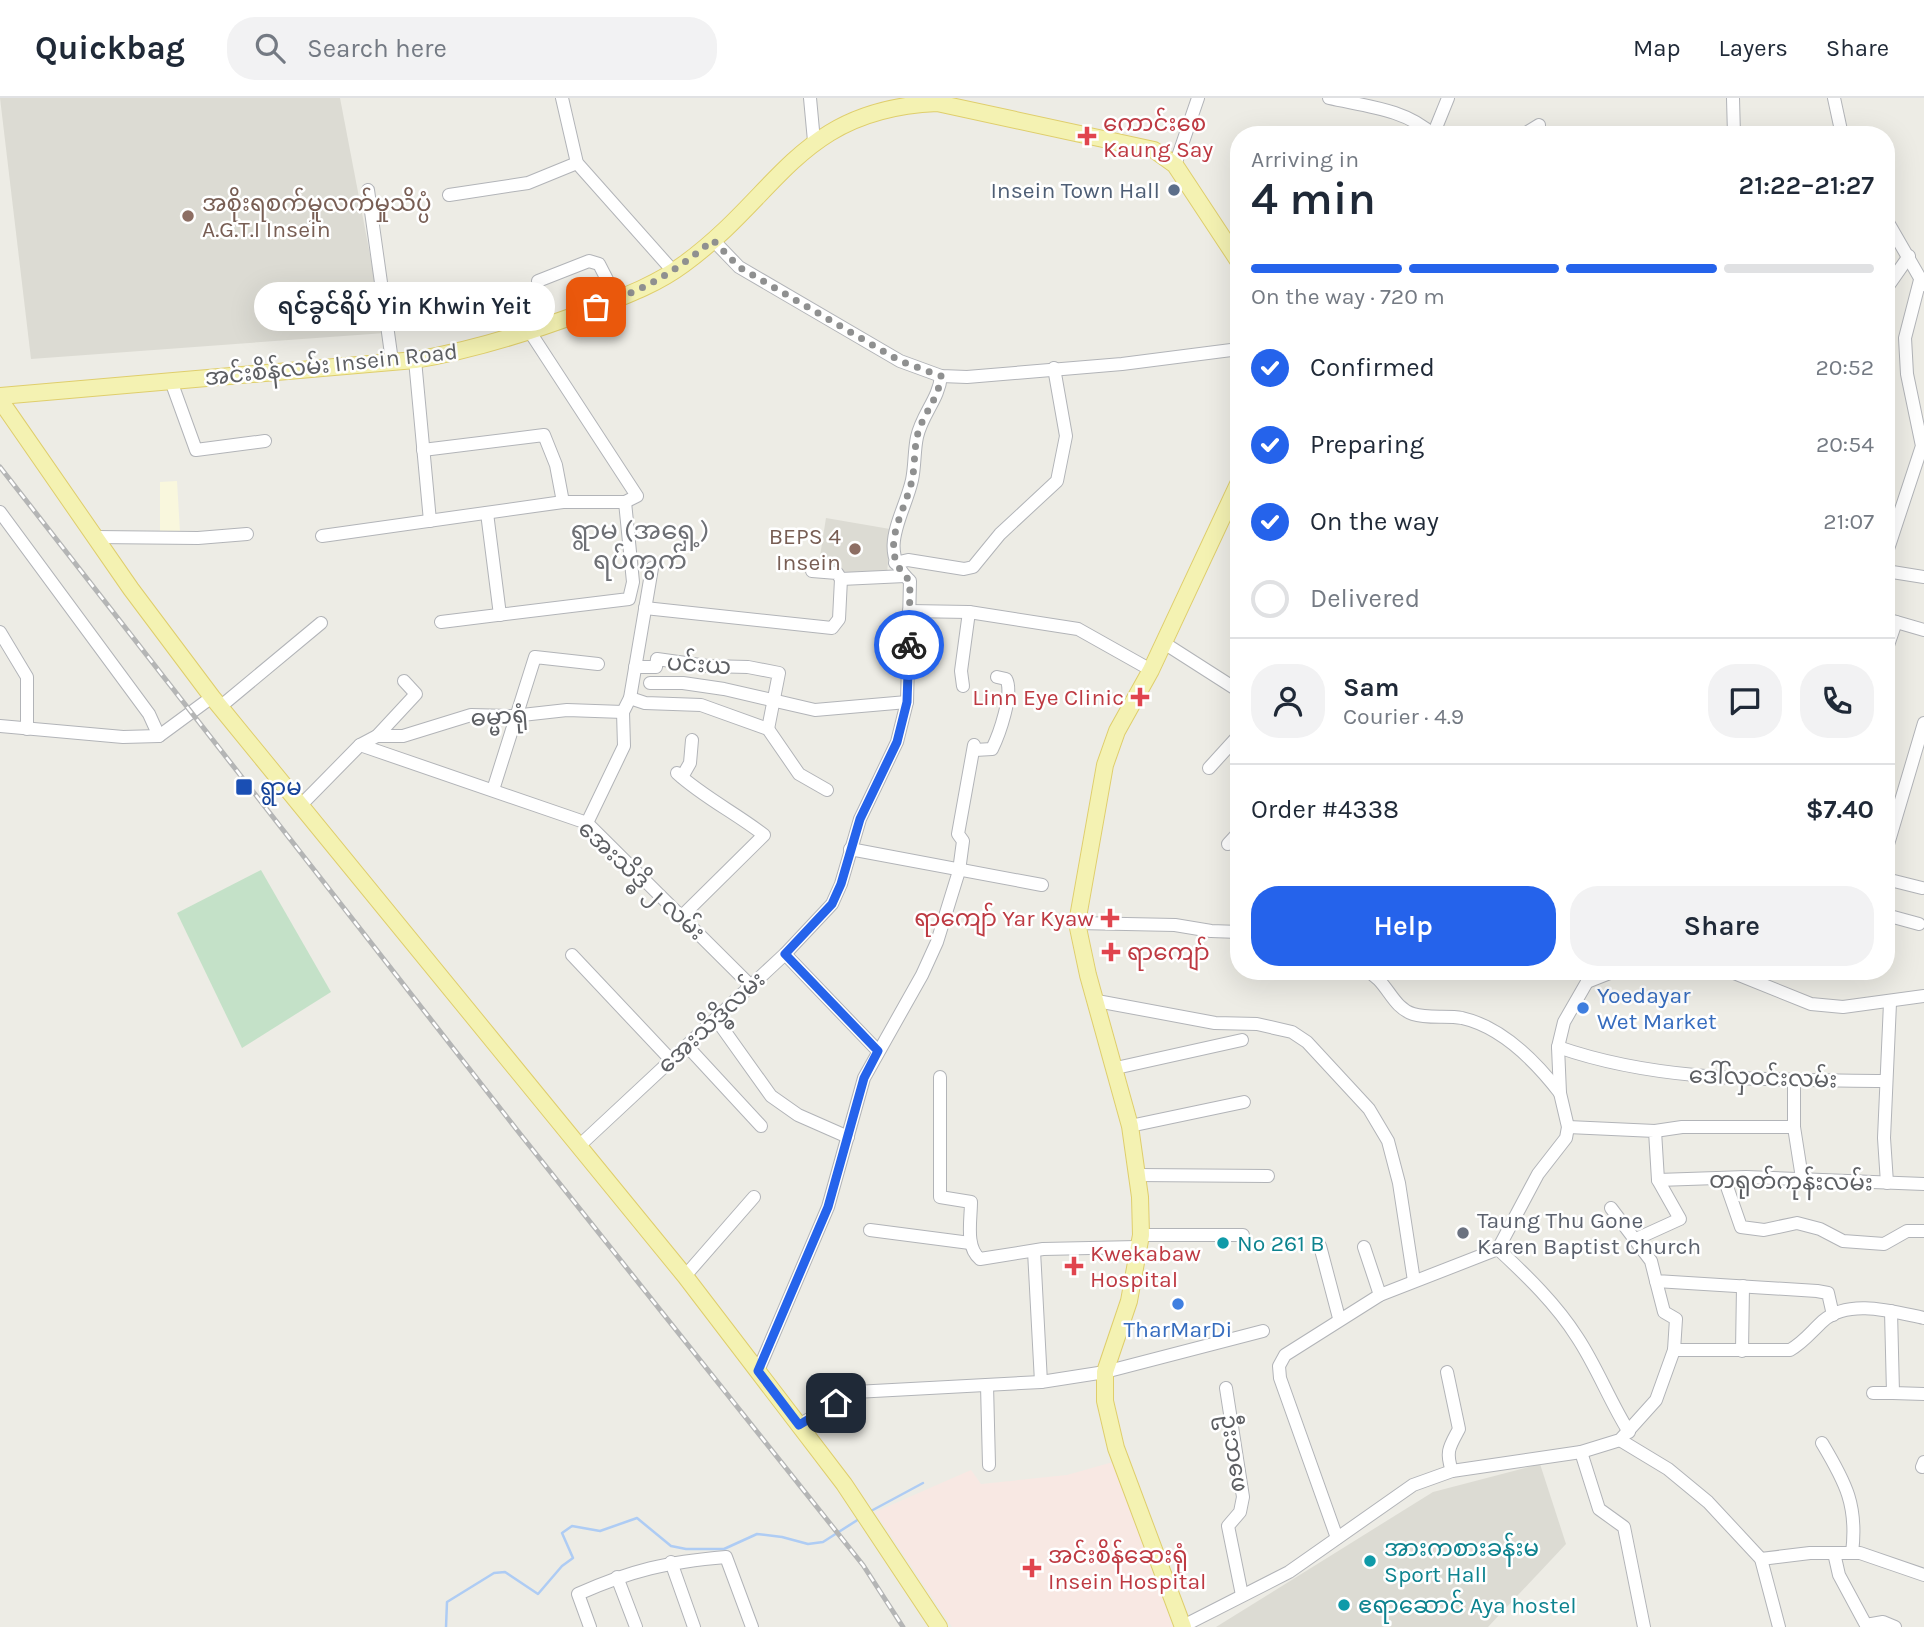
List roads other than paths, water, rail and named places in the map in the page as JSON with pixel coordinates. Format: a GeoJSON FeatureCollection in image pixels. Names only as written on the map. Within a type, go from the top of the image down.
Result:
{"type":"FeatureCollection","features":[{"type":"Feature","properties":{"kind":"main road","name":"အင်းစိန်လမ်း Insein Road"},"geometry":{"type":"LineString","coordinates":[[0,398],[415,360],[460,352],[530,332],[648,288],[713,240],[814,141],[890,103],[937,101],[1154,150],[1175,165],[1230,248]]}},
{"type":"Feature","properties":{"kind":"main road"},"geometry":{"type":"LineString","coordinates":[[0,398],[95,537],[216,702],[685,1276],[867,1518],[939,1627]]}},
{"type":"Feature","properties":{"kind":"main road"},"geometry":{"type":"LineString","coordinates":[[1183,1627],[1116,1447],[1105,1401],[1105,1372],[1129,1301],[1139,1241],[1137,1175],[1130,1126],[1077,923],[1105,765],[1118,731],[1151,670],[1230,502]]}},
{"type":"Feature","properties":{"kind":"street"},"geometry":{"type":"LineString","coordinates":[[562,98],[577,163],[673,271]]}},
{"type":"Feature","properties":{"kind":"street"},"geometry":{"type":"LineString","coordinates":[[810,98],[814,141]]}},
{"type":"Feature","properties":{"kind":"street"},"geometry":{"type":"LineString","coordinates":[[1175,165],[1198,98]]}},
{"type":"Feature","properties":{"kind":"street"},"geometry":{"type":"LineString","coordinates":[[1329,98],[1406,116],[1423,126]]}},
{"type":"Feature","properties":{"kind":"street"},"geometry":{"type":"LineString","coordinates":[[1437,126],[1448,98]]}},
{"type":"Feature","properties":{"kind":"street"},"geometry":{"type":"LineString","coordinates":[[1733,98],[1734,126]]}},
{"type":"Feature","properties":{"kind":"street"},"geometry":{"type":"LineString","coordinates":[[1834,98],[1840,126]]}},
{"type":"Feature","properties":{"kind":"street"},"geometry":{"type":"LineString","coordinates":[[449,195],[528,183],[577,163]]}},
{"type":"Feature","properties":{"kind":"street"},"geometry":{"type":"LineString","coordinates":[[368,190],[392,361]]}},
{"type":"Feature","properties":{"kind":"street"},"geometry":{"type":"LineString","coordinates":[[1895,233],[1922,282],[1905,338],[1908,374],[1922,446],[1895,528]]}},
{"type":"Feature","properties":{"kind":"street"},"geometry":{"type":"LineString","coordinates":[[713,240],[739,267],[900,361],[941,376],[967,377],[1122,364],[1230,350]]}},
{"type":"Feature","properties":{"kind":"street"},"geometry":{"type":"LineString","coordinates":[[1895,276],[1909,256]]}},
{"type":"Feature","properties":{"kind":"street"},"geometry":{"type":"LineString","coordinates":[[538,281],[590,261],[600,264],[617,299]]}},
{"type":"Feature","properties":{"kind":"street"},"geometry":{"type":"LineString","coordinates":[[322,536],[562,502],[625,502],[637,496],[530,332]]}},
{"type":"Feature","properties":{"kind":"street"},"geometry":{"type":"LineString","coordinates":[[415,360],[430,521]]}},
{"type":"Feature","properties":{"kind":"street"},"geometry":{"type":"LineString","coordinates":[[894,562],[908,560],[964,569],[973,567],[1000,534],[1057,481],[1066,436],[1054,368]]}},
{"type":"Feature","properties":{"kind":"street"},"geometry":{"type":"LineString","coordinates":[[905,576],[894,562],[894,531],[911,484],[917,436],[939,392],[941,376]]}},
{"type":"Feature","properties":{"kind":"street"},"geometry":{"type":"LineString","coordinates":[[170,381],[196,450],[265,441]]}},
{"type":"Feature","properties":{"kind":"street"},"geometry":{"type":"LineString","coordinates":[[423,450],[544,435],[555,465],[562,502]]}},
{"type":"Feature","properties":{"kind":"street"},"geometry":{"type":"LineString","coordinates":[[441,622],[629,600],[634,582],[625,502]]}},
{"type":"Feature","properties":{"kind":"street"},"geometry":{"type":"LineString","coordinates":[[0,512],[149,714],[159,736]]}},
{"type":"Feature","properties":{"kind":"street"},"geometry":{"type":"LineString","coordinates":[[487,513],[500,615]]}},
{"type":"Feature","properties":{"kind":"street"},"geometry":{"type":"LineString","coordinates":[[95,537],[198,538],[247,534]]}},
{"type":"Feature","properties":{"kind":"street"},"geometry":{"type":"LineString","coordinates":[[587,822],[624,746],[623,712],[630,698],[652,568]]}},
{"type":"Feature","properties":{"kind":"street"},"geometry":{"type":"LineString","coordinates":[[645,608],[832,628],[839,619],[841,579],[837,573],[811,571]]}},
{"type":"Feature","properties":{"kind":"street"},"geometry":{"type":"LineString","coordinates":[[1895,572],[1924,577]]}},
{"type":"Feature","properties":{"kind":"street"},"geometry":{"type":"LineString","coordinates":[[841,579],[905,576]]}},
{"type":"Feature","properties":{"kind":"street","name":"အေးသိဒ္ဓိလမ်း"},"geometry":{"type":"LineString","coordinates":[[579,1146],[785,954],[832,904],[841,884],[850,849],[897,742],[907,702],[910,581],[905,576]]}},
{"type":"Feature","properties":{"kind":"street"},"geometry":{"type":"LineString","coordinates":[[909,611],[969,612],[1078,629],[1151,670]]}},
{"type":"Feature","properties":{"kind":"street"},"geometry":{"type":"LineString","coordinates":[[963,685],[961,671],[969,612]]}},
{"type":"Feature","properties":{"kind":"street"},"geometry":{"type":"LineString","coordinates":[[1895,621],[1924,630]]}},
{"type":"Feature","properties":{"kind":"street"},"geometry":{"type":"LineString","coordinates":[[0,726],[123,737],[159,736],[216,702],[321,623]]}},
{"type":"Feature","properties":{"kind":"street"},"geometry":{"type":"LineString","coordinates":[[0,632],[16,654],[27,677],[27,729]]}},
{"type":"Feature","properties":{"kind":"street"},"geometry":{"type":"LineString","coordinates":[[1164,643],[1230,685]]}},
{"type":"Feature","properties":{"kind":"street"},"geometry":{"type":"LineString","coordinates":[[0,653],[16,654]]}},
{"type":"Feature","properties":{"kind":"street"},"geometry":{"type":"LineString","coordinates":[[493,790],[519,715],[535,657],[598,664]]}},
{"type":"Feature","properties":{"kind":"street","name":"ပင်းယ"},"geometry":{"type":"LineString","coordinates":[[635,667],[656,667],[657,659],[779,673],[774,700]]}},
{"type":"Feature","properties":{"kind":"street"},"geometry":{"type":"LineString","coordinates":[[758,1371],[828,1207],[864,1078],[922,975],[937,942],[959,871],[963,841],[958,834],[975,748],[992,749],[999,735],[1009,689],[1006,680],[997,677]]}},
{"type":"Feature","properties":{"kind":"street"},"geometry":{"type":"LineString","coordinates":[[301,805],[360,745],[377,736],[416,694],[404,681]]}},
{"type":"Feature","properties":{"kind":"street"},"geometry":{"type":"LineString","coordinates":[[650,683],[683,683],[815,710],[907,702]]}},
{"type":"Feature","properties":{"kind":"street"},"geometry":{"type":"LineString","coordinates":[[630,698],[645,703],[701,705],[768,729],[799,774],[827,790]]}},
{"type":"Feature","properties":{"kind":"street"},"geometry":{"type":"LineString","coordinates":[[768,729],[774,700]]}},
{"type":"Feature","properties":{"kind":"street","name":"ဓမ္မာရုံ"},"geometry":{"type":"LineString","coordinates":[[377,736],[403,736],[471,715],[519,715],[567,710],[623,712]]}},
{"type":"Feature","properties":{"kind":"street"},"geometry":{"type":"LineString","coordinates":[[1895,809],[1924,723]]}},
{"type":"Feature","properties":{"kind":"street"},"geometry":{"type":"LineString","coordinates":[[683,915],[764,835],[680,775],[690,763],[692,740]]}},
{"type":"Feature","properties":{"kind":"street"},"geometry":{"type":"LineString","coordinates":[[1209,768],[1230,744]]}},
{"type":"Feature","properties":{"kind":"street","name":"အေးသိဒ္ဓိ ၂ လမ်း"},"geometry":{"type":"LineString","coordinates":[[360,745],[587,822],[683,915],[751,986]]}},
{"type":"Feature","properties":{"kind":"street"},"geometry":{"type":"LineString","coordinates":[[850,849],[1042,885]]}},
{"type":"Feature","properties":{"kind":"street"},"geometry":{"type":"LineString","coordinates":[[1895,881],[1922,888]]}},
{"type":"Feature","properties":{"kind":"street"},"geometry":{"type":"LineString","coordinates":[[1895,917],[1919,924]]}},
{"type":"Feature","properties":{"kind":"street"},"geometry":{"type":"LineString","coordinates":[[1077,923],[1175,925],[1230,932]]}},
{"type":"Feature","properties":{"kind":"street"},"geometry":{"type":"LineString","coordinates":[[785,954],[878,1051]]}},
{"type":"Feature","properties":{"kind":"street"},"geometry":{"type":"LineString","coordinates":[[572,955],[670,1059]]}},
{"type":"Feature","properties":{"kind":"street"},"geometry":{"type":"LineString","coordinates":[[1381,980],[1399,1006],[1413,1014],[1461,1018],[1481,1024],[1523,1052],[1560,1093]]}},
{"type":"Feature","properties":{"kind":"street"},"geometry":{"type":"LineString","coordinates":[[1337,1538],[1280,1378],[1279,1366],[1285,1355],[1339,1318],[1380,1295],[1498,1249],[1538,1174],[1563,1146],[1568,1127],[1560,1093],[1559,1047],[1564,1022],[1584,980]]}},
{"type":"Feature","properties":{"kind":"street"},"geometry":{"type":"LineString","coordinates":[[1751,980],[1811,1004],[1843,1007],[1890,1003],[1924,996]]}},
{"type":"Feature","properties":{"kind":"street"},"geometry":{"type":"LineString","coordinates":[[1097,1001],[1215,1023],[1257,1024],[1292,1032],[1307,1042],[1369,1109],[1388,1141],[1399,1183],[1414,1281]]}},
{"type":"Feature","properties":{"kind":"street"},"geometry":{"type":"LineString","coordinates":[[1887,1183],[1884,1138],[1890,1003]]}},
{"type":"Feature","properties":{"kind":"street"},"geometry":{"type":"LineString","coordinates":[[716,1019],[771,1096],[797,1115],[848,1137]]}},
{"type":"Feature","properties":{"kind":"street"},"geometry":{"type":"LineString","coordinates":[[1116,1068],[1242,1040]]}},
{"type":"Feature","properties":{"kind":"street"},"geometry":{"type":"LineString","coordinates":[[687,1046],[761,1126]]}},
{"type":"Feature","properties":{"kind":"street","name":"ဒေါ်လှဝင်းလမ်း"},"geometry":{"type":"LineString","coordinates":[[1559,1047],[1602,1062],[1713,1079],[1886,1081]]}},
{"type":"Feature","properties":{"kind":"street"},"geometry":{"type":"LineString","coordinates":[[940,1077],[940,1196],[971,1202],[970,1243],[974,1254],[980,1259],[1139,1241],[1243,1235]]}},
{"type":"Feature","properties":{"kind":"street"},"geometry":{"type":"LineString","coordinates":[[1794,1080],[1794,1127],[1802,1178]]}},
{"type":"Feature","properties":{"kind":"street"},"geometry":{"type":"LineString","coordinates":[[1130,1126],[1244,1101]]}},
{"type":"Feature","properties":{"kind":"street"},"geometry":{"type":"LineString","coordinates":[[1568,1127],[1655,1131],[1673,1128],[1794,1127]]}},
{"type":"Feature","properties":{"kind":"street"},"geometry":{"type":"LineString","coordinates":[[1636,1238],[1679,1219],[1658,1181],[1655,1131]]}},
{"type":"Feature","properties":{"kind":"street"},"geometry":{"type":"LineString","coordinates":[[1137,1175],[1268,1175]]}},
{"type":"Feature","properties":{"kind":"street"},"geometry":{"type":"LineString","coordinates":[[1724,1178],[1741,1227],[1764,1230],[1797,1223],[1820,1229],[1843,1241],[1884,1244],[1907,1231],[1924,1231]]}},
{"type":"Feature","properties":{"kind":"street","name":"တရုတ်ကုန်းလမ်း"},"geometry":{"type":"LineString","coordinates":[[1658,1181],[1802,1178],[1924,1184]]}},
{"type":"Feature","properties":{"kind":"street"},"geometry":{"type":"LineString","coordinates":[[685,1276],[754,1197]]}},
{"type":"Feature","properties":{"kind":"street"},"geometry":{"type":"LineString","coordinates":[[1183,1627],[1289,1572],[1413,1485],[1452,1471],[1581,1452],[1624,1436],[1656,1400],[1674,1350],[1676,1319],[1664,1311],[1651,1261],[1611,1208]]}},
{"type":"Feature","properties":{"kind":"street"},"geometry":{"type":"LineString","coordinates":[[870,1230],[970,1243]]}},
{"type":"Feature","properties":{"kind":"street"},"geometry":{"type":"LineString","coordinates":[[1320,1246],[1339,1318]]}},
{"type":"Feature","properties":{"kind":"street"},"geometry":{"type":"LineString","coordinates":[[1364,1247],[1380,1295]]}},
{"type":"Feature","properties":{"kind":"street"},"geometry":{"type":"LineString","coordinates":[[1498,1249],[1535,1283],[1577,1337],[1624,1436],[1708,1502],[1761,1559],[1779,1627]]}},
{"type":"Feature","properties":{"kind":"street"},"geometry":{"type":"LineString","coordinates":[[1034,1251],[1041,1382]]}},
{"type":"Feature","properties":{"kind":"street"},"geometry":{"type":"LineString","coordinates":[[1656,1282],[1828,1293],[1833,1315]]}},
{"type":"Feature","properties":{"kind":"street"},"geometry":{"type":"LineString","coordinates":[[1742,1351],[1743,1286]]}},
{"type":"Feature","properties":{"kind":"street"},"geometry":{"type":"LineString","coordinates":[[1674,1350],[1790,1350],[1805,1342],[1833,1315],[1857,1309],[1891,1311],[1924,1318]]}},
{"type":"Feature","properties":{"kind":"street"},"geometry":{"type":"LineString","coordinates":[[1891,1311],[1893,1393]]}},
{"type":"Feature","properties":{"kind":"street"},"geometry":{"type":"LineString","coordinates":[[799,1425],[855,1392],[1041,1382],[1105,1372],[1263,1331]]}},
{"type":"Feature","properties":{"kind":"street"},"geometry":{"type":"LineString","coordinates":[[1447,1372],[1459,1429],[1448,1445],[1446,1457],[1452,1471]]}},
{"type":"Feature","properties":{"kind":"street"},"geometry":{"type":"LineString","coordinates":[[988,1385],[989,1465]]}},
{"type":"Feature","properties":{"kind":"street","name":"ဦးဘဖေ"},"geometry":{"type":"LineString","coordinates":[[1226,1388],[1243,1497],[1240,1511],[1228,1526],[1242,1595]]}},
{"type":"Feature","properties":{"kind":"street"},"geometry":{"type":"LineString","coordinates":[[1873,1394],[1924,1394]]}},
{"type":"Feature","properties":{"kind":"street"},"geometry":{"type":"LineString","coordinates":[[1822,1443],[1839,1471],[1851,1502],[1855,1518],[1852,1553]]}},
{"type":"Feature","properties":{"kind":"street"},"geometry":{"type":"LineString","coordinates":[[1581,1452],[1599,1509],[1624,1527],[1644,1627]]}},
{"type":"Feature","properties":{"kind":"street"},"geometry":{"type":"LineString","coordinates":[[1834,1553],[1839,1575],[1866,1625],[1889,1625]]}},
{"type":"Feature","properties":{"kind":"street"},"geometry":{"type":"LineString","coordinates":[[1761,1559],[1852,1553],[1924,1575]]}},
{"type":"Feature","properties":{"kind":"street"},"geometry":{"type":"LineString","coordinates":[[590,1627],[578,1594],[617,1577],[671,1562],[726,1558],[752,1627]]}},
{"type":"Feature","properties":{"kind":"street"},"geometry":{"type":"LineString","coordinates":[[671,1562],[694,1627]]}},
{"type":"Feature","properties":{"kind":"street"},"geometry":{"type":"LineString","coordinates":[[617,1577],[636,1627]]}},
{"type":"Feature","properties":{"kind":"waterway"},"geometry":{"type":"LineString","coordinates":[[871,1511],[923,1483]]}},
{"type":"Feature","properties":{"kind":"waterway"},"geometry":{"type":"LineString","coordinates":[[446,1627],[447,1602],[494,1573],[505,1572],[538,1594],[562,1566],[573,1558],[562,1533],[572,1526],[600,1531],[637,1518],[671,1546],[686,1549],[724,1549],[757,1534],[808,1544],[823,1542],[859,1519]]}},
{"type":"Feature","properties":{"kind":"railway"},"geometry":{"type":"LineString","coordinates":[[0,467],[517,1130],[863,1565],[903,1627]]}},
{"type":"Feature","properties":{"kind":"place","name":"ကောင်းစေ Kaung Say"},"geometry":{"type":"Point","coordinates":[1087,136]}},
{"type":"Feature","properties":{"kind":"place","name":"Insein Town Hall"},"geometry":{"type":"Point","coordinates":[1174,190]}},
{"type":"Feature","properties":{"kind":"place","name":"အစိုးရစက်မှုလက်မှုသိပ္ပံ A.G.T.I Insein"},"geometry":{"type":"Point","coordinates":[188,216]}},
{"type":"Feature","properties":{"kind":"place","name":"ရင်ခွင်ရိပ် Yin Khwin Yeit"},"geometry":{"type":"Point","coordinates":[596,307]}},
{"type":"Feature","properties":{"kind":"place","name":"BEPS 4 Insein"},"geometry":{"type":"Point","coordinates":[855,549]}},
{"type":"Feature","properties":{"kind":"place","name":"Linn Eye Clinic"},"geometry":{"type":"Point","coordinates":[1140,697]}},
{"type":"Feature","properties":{"kind":"place","name":"ရွာမ"},"geometry":{"type":"Point","coordinates":[244,787]}},
{"type":"Feature","properties":{"kind":"place","name":"ရာကျော် Yar Kyaw"},"geometry":{"type":"Point","coordinates":[1110,918]}},
{"type":"Feature","properties":{"kind":"place","name":"ရာကျော်"},"geometry":{"type":"Point","coordinates":[1111,952]}},
{"type":"Feature","properties":{"kind":"place","name":"Yoedayar Wet Market"},"geometry":{"type":"Point","coordinates":[1583,1008]}},
{"type":"Feature","properties":{"kind":"place","name":"Taung Thu Gone Karen Baptist Church"},"geometry":{"type":"Point","coordinates":[1463,1233]}},
{"type":"Feature","properties":{"kind":"place","name":"No 261 B"},"geometry":{"type":"Point","coordinates":[1223,1243]}},
{"type":"Feature","properties":{"kind":"place","name":"Kwekabaw Hospital"},"geometry":{"type":"Point","coordinates":[1074,1266]}},
{"type":"Feature","properties":{"kind":"place","name":"TharMarDi"},"geometry":{"type":"Point","coordinates":[1178,1304]}},
{"type":"Feature","properties":{"kind":"place","name":"အားကစားခန်းမ Sport Hall"},"geometry":{"type":"Point","coordinates":[1370,1561]}},
{"type":"Feature","properties":{"kind":"place","name":"အင်းစိန်ဆေးရုံ Insein Hospital"},"geometry":{"type":"Point","coordinates":[1032,1568]}},
{"type":"Feature","properties":{"kind":"place","name":"ဧရာဆောင် Aya hostel"},"geometry":{"type":"Point","coordinates":[1344,1605]}},
{"type":"Feature","properties":{"kind":"district","name":"ရွာမ (အရှေ့) ရပ်ကွက်"},"geometry":{"type":"Point","coordinates":[640,545]}}]}
